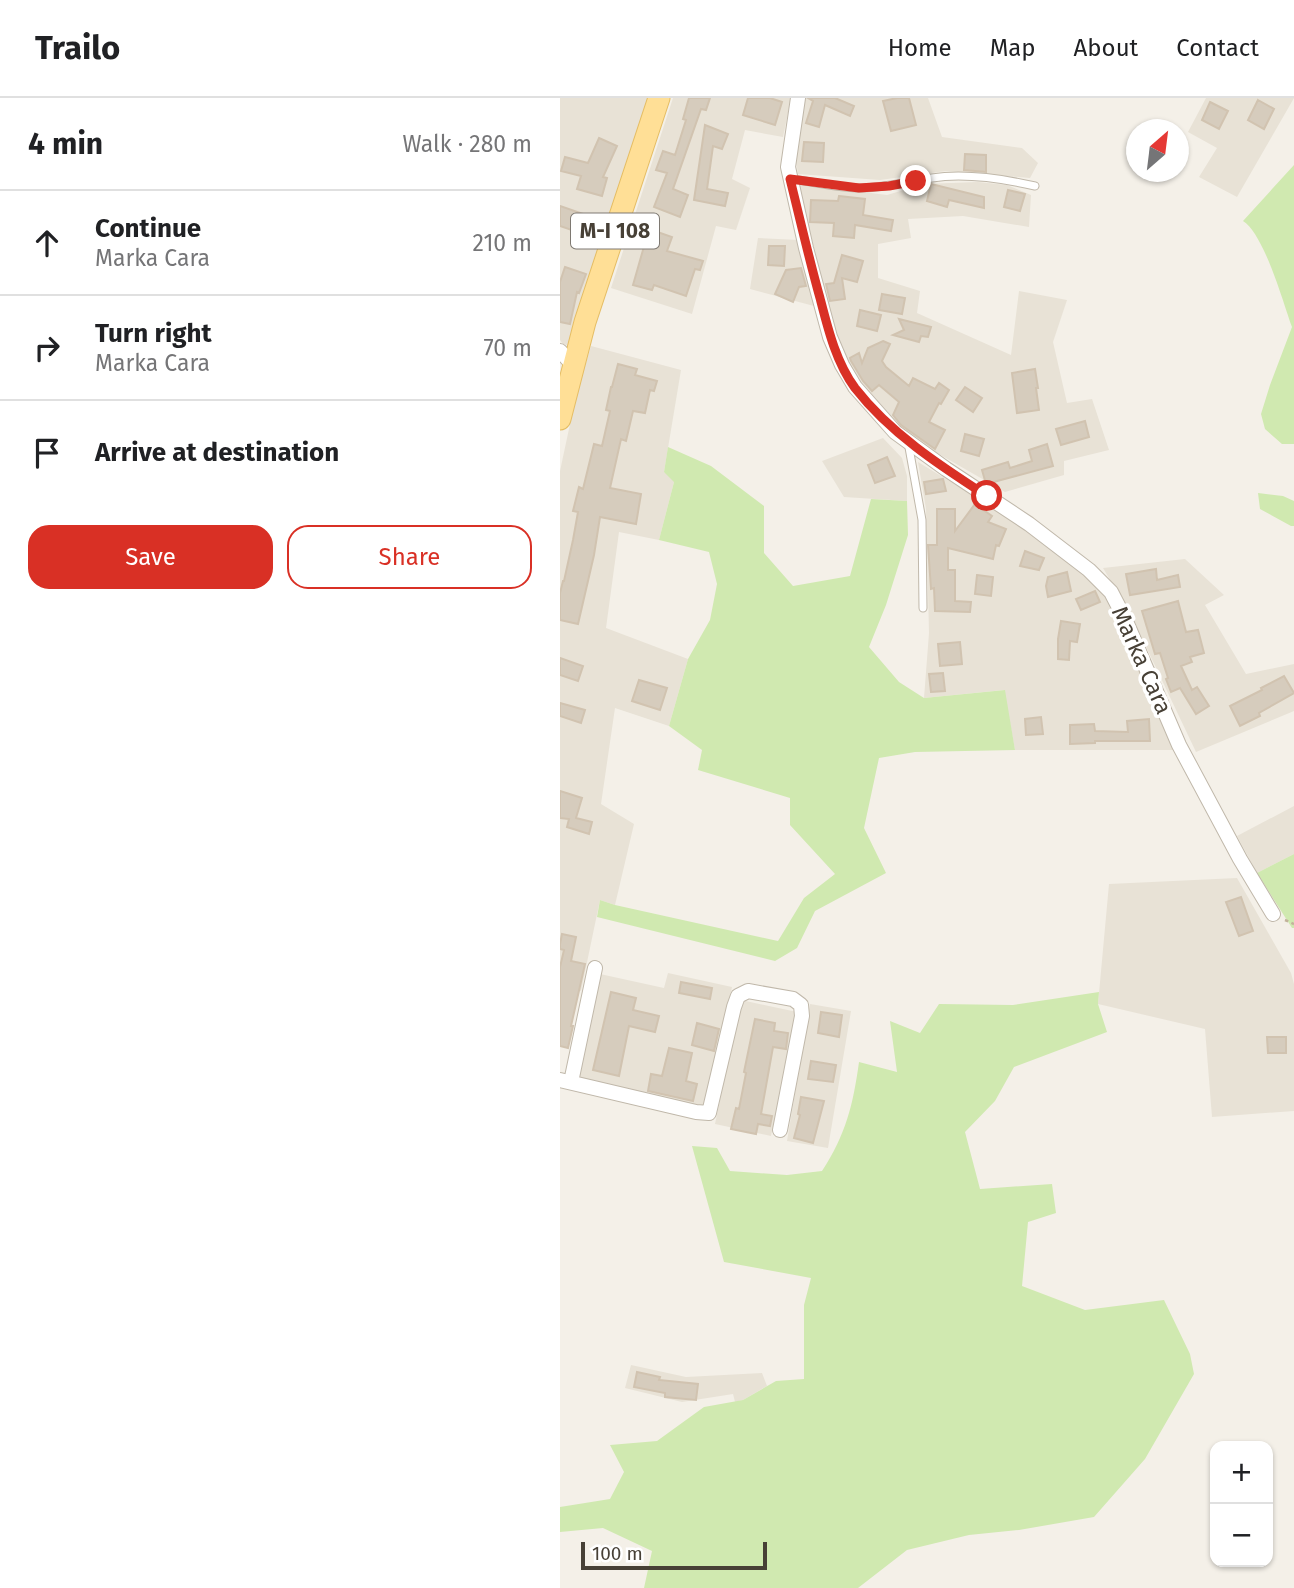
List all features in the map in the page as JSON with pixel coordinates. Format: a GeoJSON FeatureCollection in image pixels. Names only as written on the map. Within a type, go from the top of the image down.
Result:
{"type":"FeatureCollection","features":[{"type":"Feature","properties":{"kind":"main road","name":"M-I 108"},"geometry":{"type":"LineString","coordinates":[[561,411],[567,358],[585,322],[659,98]]}},
{"type":"Feature","properties":{"kind":"street","name":"Marka Cara"},"geometry":{"type":"LineString","coordinates":[[798,98],[788,167],[830,337],[842,365],[855,387],[895,432],[946,470],[1040,532],[1089,570],[1111,593],[1180,745],[1240,859],[1273,914]]}},
{"type":"Feature","properties":{"kind":"street"},"geometry":{"type":"LineString","coordinates":[[595,968],[566,1081],[696,1112],[709,1113],[738,996],[748,991],[793,999],[801,1005],[802,1016],[780,1130]]}},
{"type":"Feature","properties":{"kind":"lane"},"geometry":{"type":"LineString","coordinates":[[790,179],[859,188],[889,186],[934,177],[1006,180],[1035,186]]}},
{"type":"Feature","properties":{"kind":"lane"},"geometry":{"type":"LineString","coordinates":[[908,441],[922,520],[923,608]]}},
{"type":"Feature","properties":{"kind":"shaded area"},"geometry":{"type":"Polygon","coordinates":[[[560,98],[654,98],[573,347],[560,340],[560,98]]]}},
{"type":"Feature","properties":{"kind":"shaded area"},"geometry":{"type":"Polygon","coordinates":[[[673,98],[791,98],[783,137],[745,130],[732,179],[750,188],[736,230],[716,226],[692,314],[611,288],[673,98]]]}},
{"type":"Feature","properties":{"kind":"shaded area"},"geometry":{"type":"Polygon","coordinates":[[[805,98],[928,98],[942,137],[1022,148],[1038,163],[1030,178],[946,171],[880,180],[798,174],[798,130],[805,98]]]}},
{"type":"Feature","properties":{"kind":"shaded area"},"geometry":{"type":"Polygon","coordinates":[[[1206,98],[1294,98],[1237,197],[1199,177],[1217,148],[1189,130],[1206,98]]]}},
{"type":"Feature","properties":{"kind":"shaded area"},"geometry":{"type":"Polygon","coordinates":[[[978,182],[1007,185],[1031,195],[1029,227],[963,216],[908,219],[911,238],[878,244],[878,278],[920,291],[917,313],[1011,355],[1019,291],[1067,300],[1053,342],[1067,403],[1092,399],[1109,450],[1064,461],[1064,475],[1005,492],[911,438],[855,380],[840,351],[798,184],[887,195],[924,184],[978,182]]]}},
{"type":"Feature","properties":{"kind":"shaded area"},"geometry":{"type":"Polygon","coordinates":[[[758,238],[799,240],[814,306],[750,289],[758,238]]]}},
{"type":"Feature","properties":{"kind":"shaded area"},"geometry":{"type":"Polygon","coordinates":[[[591,346],[681,370],[664,472],[675,478],[659,540],[619,532],[606,628],[688,659],[669,726],[615,708],[601,804],[634,824],[615,905],[600,900],[581,991],[560,986],[560,471],[576,396],[591,346]]]}},
{"type":"Feature","properties":{"kind":"shaded area"},"geometry":{"type":"Polygon","coordinates":[[[883,438],[902,458],[907,476],[907,501],[844,497],[822,461],[883,438]]]}},
{"type":"Feature","properties":{"kind":"shaded area"},"geometry":{"type":"Polygon","coordinates":[[[918,462],[997,510],[1093,577],[1111,605],[1178,750],[1015,750],[1004,690],[924,698],[929,633],[926,509],[918,462]]]}},
{"type":"Feature","properties":{"kind":"shaded area"},"geometry":{"type":"Polygon","coordinates":[[[1185,559],[1224,595],[1205,605],[1246,674],[1294,664],[1294,711],[1196,752],[1131,615],[1103,568],[1185,559]]]}},
{"type":"Feature","properties":{"kind":"shaded area"},"geometry":{"type":"Polygon","coordinates":[[[1294,806],[1294,854],[1257,873],[1237,836],[1294,806]]]}},
{"type":"Feature","properties":{"kind":"shaded area"},"geometry":{"type":"Polygon","coordinates":[[[1237,878],[1291,973],[1294,984],[1294,1111],[1212,1117],[1205,1029],[1098,1004],[1109,884],[1237,878]]]}},
{"type":"Feature","properties":{"kind":"shaded area"},"geometry":{"type":"Polygon","coordinates":[[[668,973],[732,987],[706,1108],[577,1079],[600,974],[664,988],[668,973]]]}},
{"type":"Feature","properties":{"kind":"shaded area"},"geometry":{"type":"Polygon","coordinates":[[[741,1000],[797,1012],[771,1136],[715,1124],[741,1000]]]}},
{"type":"Feature","properties":{"kind":"shaded area"},"geometry":{"type":"Polygon","coordinates":[[[810,1004],[851,1011],[828,1148],[787,1141],[810,1004]]]}},
{"type":"Feature","properties":{"kind":"shaded area"},"geometry":{"type":"Polygon","coordinates":[[[631,1365],[686,1377],[762,1373],[767,1386],[735,1402],[733,1394],[682,1402],[625,1388],[631,1365]]]}},
{"type":"Feature","properties":{"kind":"green space"},"geometry":{"type":"Polygon","coordinates":[[[1294,165],[1294,444],[1282,444],[1265,429],[1261,414],[1292,327],[1265,254],[1251,228],[1243,221],[1294,165]]]}},
{"type":"Feature","properties":{"kind":"green space"},"geometry":{"type":"Polygon","coordinates":[[[668,447],[711,466],[764,506],[764,553],[793,586],[850,576],[871,499],[907,501],[908,535],[886,605],[869,647],[899,682],[924,698],[1005,690],[1015,750],[915,752],[879,758],[864,828],[886,873],[815,911],[797,948],[775,961],[597,917],[600,900],[778,941],[804,898],[835,874],[790,825],[790,798],[698,770],[702,750],[669,726],[688,659],[710,620],[717,584],[709,552],[659,540],[674,482],[664,472],[668,447]]]}},
{"type":"Feature","properties":{"kind":"green space"},"geometry":{"type":"Polygon","coordinates":[[[1258,493],[1283,496],[1294,501],[1294,526],[1260,509],[1258,493]]]}},
{"type":"Feature","properties":{"kind":"green space"},"geometry":{"type":"Polygon","coordinates":[[[1294,854],[1294,928],[1292,928],[1257,873],[1294,854]]]}},
{"type":"Feature","properties":{"kind":"green space"},"geometry":{"type":"Polygon","coordinates":[[[1099,992],[1098,1004],[1107,1032],[1014,1067],[995,1101],[965,1132],[980,1189],[1052,1184],[1056,1213],[1028,1222],[1022,1286],[1085,1310],[1164,1300],[1190,1354],[1194,1374],[1145,1459],[1094,1517],[1019,1530],[969,1535],[907,1550],[858,1588],[644,1588],[652,1551],[603,1528],[560,1532],[560,1507],[610,1499],[624,1472],[610,1445],[657,1441],[704,1407],[743,1400],[776,1381],[804,1379],[804,1305],[811,1278],[724,1262],[692,1146],[717,1148],[730,1171],[787,1175],[822,1171],[847,1119],[859,1062],[897,1072],[890,1021],[920,1033],[939,1004],[1013,1005],[1099,992]]]}},
{"type":"Feature","properties":{"kind":"building"},"geometry":{"type":"Polygon","coordinates":[[[689,98],[710,98],[706,110],[701,109],[673,189],[688,195],[680,217],[654,207],[667,173],[656,170],[663,151],[675,155],[686,120],[683,119],[689,98]]]}},
{"type":"Feature","properties":{"kind":"building"},"geometry":{"type":"Polygon","coordinates":[[[748,98],[770,98],[782,102],[775,125],[743,115],[748,98]]]}},
{"type":"Feature","properties":{"kind":"building"},"geometry":{"type":"Polygon","coordinates":[[[808,98],[835,98],[854,106],[850,116],[825,105],[819,127],[806,123],[813,101],[808,98]]]}},
{"type":"Feature","properties":{"kind":"building"},"geometry":{"type":"Polygon","coordinates":[[[909,98],[916,125],[891,131],[883,101],[909,98]]]}},
{"type":"Feature","properties":{"kind":"building"},"geometry":{"type":"Polygon","coordinates":[[[1258,100],[1274,109],[1264,129],[1248,120],[1258,100]]]}},
{"type":"Feature","properties":{"kind":"building"},"geometry":{"type":"Polygon","coordinates":[[[1210,102],[1228,111],[1219,129],[1202,120],[1210,102]]]}},
{"type":"Feature","properties":{"kind":"building"},"geometry":{"type":"Polygon","coordinates":[[[705,125],[728,134],[722,149],[713,146],[707,189],[728,193],[725,206],[694,200],[705,125]]]}},
{"type":"Feature","properties":{"kind":"building"},"geometry":{"type":"Polygon","coordinates":[[[599,138],[617,146],[603,177],[607,178],[602,196],[577,189],[581,176],[561,171],[565,157],[588,163],[599,138]]]}},
{"type":"Feature","properties":{"kind":"building"},"geometry":{"type":"Polygon","coordinates":[[[804,142],[824,143],[823,162],[802,161],[804,142]]]}},
{"type":"Feature","properties":{"kind":"building"},"geometry":{"type":"Polygon","coordinates":[[[965,154],[986,155],[986,172],[964,170],[965,154]]]}},
{"type":"Feature","properties":{"kind":"building"},"geometry":{"type":"Polygon","coordinates":[[[931,184],[984,197],[984,208],[949,200],[947,207],[927,201],[931,184]]]}},
{"type":"Feature","properties":{"kind":"building"},"geometry":{"type":"Polygon","coordinates":[[[1008,190],[1025,194],[1020,211],[1004,207],[1008,190]]]}},
{"type":"Feature","properties":{"kind":"building"},"geometry":{"type":"Polygon","coordinates":[[[839,196],[865,199],[863,215],[893,220],[891,231],[855,225],[854,238],[833,236],[834,223],[810,222],[811,200],[838,201],[839,196]]]}},
{"type":"Feature","properties":{"kind":"building"},"geometry":{"type":"Polygon","coordinates":[[[560,206],[595,218],[589,236],[560,226],[560,206]]]}},
{"type":"Feature","properties":{"kind":"building"},"geometry":{"type":"Polygon","coordinates":[[[649,229],[672,237],[667,251],[703,261],[700,270],[695,269],[686,296],[654,285],[652,290],[633,285],[649,229]]]}},
{"type":"Feature","properties":{"kind":"building"},"geometry":{"type":"Polygon","coordinates":[[[769,246],[785,246],[784,266],[768,265],[769,246]]]}},
{"type":"Feature","properties":{"kind":"building"},"geometry":{"type":"Polygon","coordinates":[[[842,255],[863,261],[857,282],[842,278],[845,299],[830,301],[826,284],[834,283],[842,255]]]}},
{"type":"Feature","properties":{"kind":"building"},"geometry":{"type":"Polygon","coordinates":[[[565,267],[586,274],[579,293],[577,292],[570,324],[560,322],[560,282],[565,267]]]}},
{"type":"Feature","properties":{"kind":"building"},"geometry":{"type":"Polygon","coordinates":[[[801,268],[806,286],[799,287],[793,302],[775,294],[786,270],[801,268]]]}},
{"type":"Feature","properties":{"kind":"building"},"geometry":{"type":"Polygon","coordinates":[[[882,294],[905,298],[902,314],[879,310],[882,294]]]}},
{"type":"Feature","properties":{"kind":"building"},"geometry":{"type":"Polygon","coordinates":[[[860,310],[881,315],[877,331],[857,326],[860,310]]]}},
{"type":"Feature","properties":{"kind":"building"},"geometry":{"type":"Polygon","coordinates":[[[899,319],[931,327],[928,337],[921,336],[919,342],[893,335],[904,330],[899,319]]]}},
{"type":"Feature","properties":{"kind":"building"},"geometry":{"type":"Polygon","coordinates":[[[883,341],[890,344],[882,361],[909,386],[913,378],[935,389],[939,383],[949,390],[929,422],[945,430],[935,449],[901,425],[893,415],[899,402],[879,385],[872,391],[851,361],[850,358],[859,353],[862,363],[868,348],[883,341]]]}},
{"type":"Feature","properties":{"kind":"building"},"geometry":{"type":"Polygon","coordinates":[[[618,364],[637,369],[635,375],[657,381],[654,391],[650,390],[645,413],[633,411],[626,441],[621,439],[610,488],[641,494],[636,524],[600,517],[578,624],[560,620],[560,593],[573,540],[578,512],[573,511],[579,487],[583,489],[594,444],[602,446],[610,411],[606,410],[618,364]]]}},
{"type":"Feature","properties":{"kind":"building"},"geometry":{"type":"Polygon","coordinates":[[[1035,369],[1039,410],[1017,413],[1012,373],[1035,369]]]}},
{"type":"Feature","properties":{"kind":"building"},"geometry":{"type":"Polygon","coordinates":[[[965,387],[982,398],[973,412],[956,400],[965,387]]]}},
{"type":"Feature","properties":{"kind":"building"},"geometry":{"type":"Polygon","coordinates":[[[1085,421],[1089,437],[1061,445],[1056,429],[1085,421]]]}},
{"type":"Feature","properties":{"kind":"building"},"geometry":{"type":"Polygon","coordinates":[[[965,434],[984,439],[979,456],[961,451],[965,434]]]}},
{"type":"Feature","properties":{"kind":"building"},"geometry":{"type":"Polygon","coordinates":[[[1047,444],[1053,466],[986,484],[982,470],[1008,462],[1010,468],[1032,461],[1029,450],[1047,444]]]}},
{"type":"Feature","properties":{"kind":"building"},"geometry":{"type":"Polygon","coordinates":[[[887,457],[895,476],[875,483],[868,465],[887,457]]]}},
{"type":"Feature","properties":{"kind":"building"},"geometry":{"type":"Polygon","coordinates":[[[943,479],[946,491],[926,494],[924,482],[943,479]]]}},
{"type":"Feature","properties":{"kind":"building"},"geometry":{"type":"Polygon","coordinates":[[[975,504],[992,516],[988,522],[1006,529],[999,546],[996,545],[993,559],[948,548],[948,570],[955,570],[955,601],[971,602],[970,612],[935,611],[928,545],[937,545],[937,509],[955,509],[955,531],[975,504]]]}},
{"type":"Feature","properties":{"kind":"building"},"geometry":{"type":"Polygon","coordinates":[[[1025,551],[1044,558],[1039,570],[1020,566],[1025,551]]]}},
{"type":"Feature","properties":{"kind":"building"},"geometry":{"type":"Polygon","coordinates":[[[1156,569],[1157,580],[1178,575],[1180,587],[1130,595],[1126,574],[1156,569]]]}},
{"type":"Feature","properties":{"kind":"building"},"geometry":{"type":"Polygon","coordinates":[[[1067,572],[1071,591],[1048,597],[1048,577],[1067,572]]]}},
{"type":"Feature","properties":{"kind":"building"},"geometry":{"type":"Polygon","coordinates":[[[977,575],[993,577],[991,596],[975,594],[977,575]]]}},
{"type":"Feature","properties":{"kind":"building"},"geometry":{"type":"Polygon","coordinates":[[[1095,591],[1100,602],[1081,610],[1076,599],[1095,591]]]}},
{"type":"Feature","properties":{"kind":"building"},"geometry":{"type":"Polygon","coordinates":[[[1178,601],[1186,632],[1198,630],[1204,653],[1190,657],[1192,662],[1181,666],[1192,690],[1197,687],[1209,706],[1196,714],[1180,688],[1171,692],[1160,653],[1155,654],[1142,611],[1178,601]]]}},
{"type":"Feature","properties":{"kind":"building"},"geometry":{"type":"Polygon","coordinates":[[[1061,621],[1080,624],[1077,642],[1070,641],[1069,660],[1058,659],[1061,621]]]}},
{"type":"Feature","properties":{"kind":"building"},"geometry":{"type":"Polygon","coordinates":[[[960,642],[962,664],[940,666],[938,644],[960,642]]]}},
{"type":"Feature","properties":{"kind":"building"},"geometry":{"type":"Polygon","coordinates":[[[560,658],[583,666],[578,681],[560,675],[560,658]]]}},
{"type":"Feature","properties":{"kind":"building"},"geometry":{"type":"Polygon","coordinates":[[[943,673],[945,691],[931,692],[929,674],[943,673]]]}},
{"type":"Feature","properties":{"kind":"building"},"geometry":{"type":"Polygon","coordinates":[[[1284,676],[1294,693],[1240,726],[1230,706],[1284,676]]]}},
{"type":"Feature","properties":{"kind":"building"},"geometry":{"type":"Polygon","coordinates":[[[639,680],[667,688],[660,710],[632,701],[639,680]]]}},
{"type":"Feature","properties":{"kind":"building"},"geometry":{"type":"Polygon","coordinates":[[[560,703],[585,710],[581,723],[560,716],[560,703]]]}},
{"type":"Feature","properties":{"kind":"building"},"geometry":{"type":"Polygon","coordinates":[[[1041,717],[1043,734],[1026,735],[1025,719],[1041,717]]]}},
{"type":"Feature","properties":{"kind":"building"},"geometry":{"type":"Polygon","coordinates":[[[1149,719],[1150,741],[1070,744],[1070,725],[1094,724],[1095,731],[1128,732],[1127,721],[1149,719]]]}},
{"type":"Feature","properties":{"kind":"building"},"geometry":{"type":"Polygon","coordinates":[[[560,791],[582,798],[576,818],[592,822],[589,834],[567,827],[569,819],[560,818],[560,791]]]}},
{"type":"Feature","properties":{"kind":"building"},"geometry":{"type":"Polygon","coordinates":[[[1241,897],[1253,931],[1239,936],[1226,902],[1241,897]]]}},
{"type":"Feature","properties":{"kind":"building"},"geometry":{"type":"Polygon","coordinates":[[[562,934],[576,937],[571,961],[585,964],[568,1048],[560,1046],[560,967],[564,950],[560,949],[562,934]]]}},
{"type":"Feature","properties":{"kind":"building"},"geometry":{"type":"Polygon","coordinates":[[[681,982],[712,988],[710,999],[679,993],[681,982]]]}},
{"type":"Feature","properties":{"kind":"building"},"geometry":{"type":"Polygon","coordinates":[[[611,992],[636,998],[633,1010],[659,1016],[655,1032],[629,1026],[619,1076],[593,1070],[611,992]]]}},
{"type":"Feature","properties":{"kind":"building"},"geometry":{"type":"Polygon","coordinates":[[[821,1012],[842,1015],[839,1037],[818,1033],[821,1012]]]}},
{"type":"Feature","properties":{"kind":"building"},"geometry":{"type":"Polygon","coordinates":[[[755,1019],[775,1023],[774,1031],[788,1033],[786,1049],[773,1047],[761,1114],[772,1116],[770,1126],[758,1124],[756,1134],[731,1129],[736,1108],[739,1109],[755,1019]]]}},
{"type":"Feature","properties":{"kind":"building"},"geometry":{"type":"Polygon","coordinates":[[[697,1023],[719,1029],[714,1051],[692,1045],[697,1023]]]}},
{"type":"Feature","properties":{"kind":"building"},"geometry":{"type":"Polygon","coordinates":[[[1267,1037],[1286,1037],[1286,1053],[1268,1053],[1267,1037]]]}},
{"type":"Feature","properties":{"kind":"building"},"geometry":{"type":"Polygon","coordinates":[[[669,1048],[692,1053],[686,1081],[697,1084],[693,1101],[648,1091],[651,1074],[662,1076],[669,1048]]]}},
{"type":"Feature","properties":{"kind":"building"},"geometry":{"type":"Polygon","coordinates":[[[811,1061],[836,1065],[833,1082],[808,1079],[811,1061]]]}},
{"type":"Feature","properties":{"kind":"building"},"geometry":{"type":"Polygon","coordinates":[[[801,1097],[824,1101],[813,1143],[794,1138],[801,1097]]]}},
{"type":"Feature","properties":{"kind":"building"},"geometry":{"type":"Polygon","coordinates":[[[637,1372],[660,1377],[659,1380],[698,1384],[696,1400],[665,1397],[665,1393],[634,1387],[637,1372]]]}},
{"type":"Feature","properties":{"kind":"route"},"geometry":{"type":"LineString","coordinates":[[916,181],[859,188],[790,179],[830,337],[855,387],[895,432],[987,496]]}}]}
